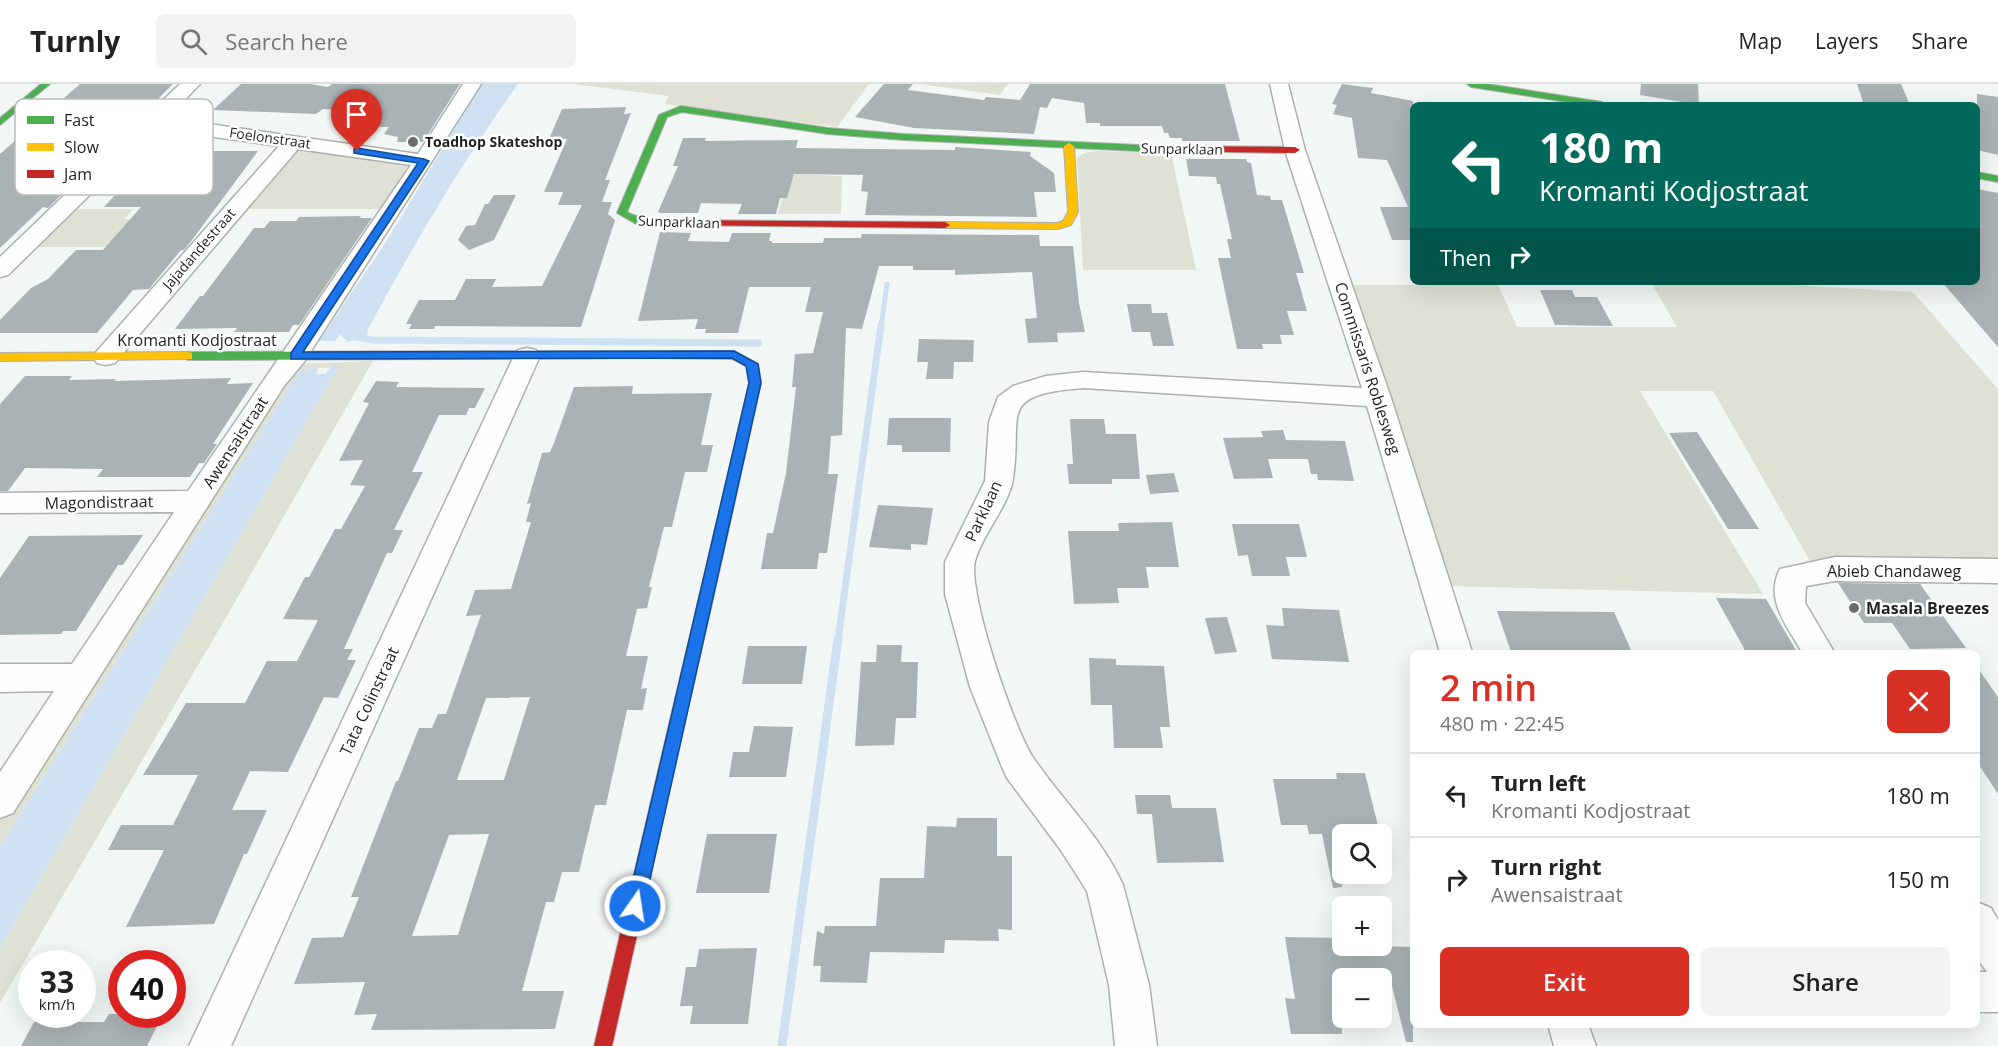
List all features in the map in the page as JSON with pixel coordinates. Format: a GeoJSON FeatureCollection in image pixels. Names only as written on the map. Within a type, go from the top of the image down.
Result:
{"type":"FeatureCollection","features":[{"type":"Feature","properties":{"kind":"street"},"geometry":{"type":"LineString","coordinates":[[28,99],[46,84]]}},
{"type":"Feature","properties":{"kind":"street"},"geometry":{"type":"LineString","coordinates":[[176,99],[191,84]]}},
{"type":"Feature","properties":{"kind":"street","name":"Awensaistraat"},"geometry":{"type":"LineString","coordinates":[[0,802],[275,380],[295,356],[424,161],[472,84]]}},
{"type":"Feature","properties":{"kind":"street","name":"Commissaris Roblesweg"},"geometry":{"type":"LineString","coordinates":[[1279,84],[1295,150],[1378,398],[1455,650]]}},
{"type":"Feature","properties":{"kind":"street"},"geometry":{"type":"LineString","coordinates":[[1471,84],[1583,102]]}},
{"type":"Feature","properties":{"kind":"street","name":"Sunparklaan"},"geometry":{"type":"LineString","coordinates":[[1069,146],[1073,212],[1067,223],[1058,226],[652,223],[627,219],[622,213],[663,115],[675,109],[734,115],[828,131],[1069,146],[1174,150],[1295,150]]}},
{"type":"Feature","properties":{"kind":"street"},"geometry":{"type":"LineString","coordinates":[[0,122],[15,110]]}},
{"type":"Feature","properties":{"kind":"street","name":"Foelonstraat"},"geometry":{"type":"LineString","coordinates":[[213,130],[424,161]]}},
{"type":"Feature","properties":{"kind":"street","name":"Jajadandestraat"},"geometry":{"type":"LineString","coordinates":[[105,357],[289,147],[290,141]]}},
{"type":"Feature","properties":{"kind":"street"},"geometry":{"type":"LineString","coordinates":[[1980,176],[1998,179]]}},
{"type":"Feature","properties":{"kind":"street"},"geometry":{"type":"LineString","coordinates":[[0,270],[77,195]]}},
{"type":"Feature","properties":{"kind":"street","name":"Kromanti Kodjostraat"},"geometry":{"type":"LineString","coordinates":[[0,357],[734,355],[752,364],[755,383],[603,1046]]}},
{"type":"Feature","properties":{"kind":"street","name":"Tata Colinstraat"},"geometry":{"type":"LineString","coordinates":[[210,1046],[527,356]]}},
{"type":"Feature","properties":{"kind":"street","name":"Parklaan"},"geometry":{"type":"LineString","coordinates":[[1136,1046],[1129,985],[1104,885],[1073,837],[1019,766],[986,687],[960,594],[960,562],[999,481],[1002,422],[1007,404],[1022,392],[1055,382],[1083,380],[1378,398]]}},
{"type":"Feature","properties":{"kind":"street","name":"Magondistraat"},"geometry":{"type":"LineString","coordinates":[[0,502],[197,501]]}},
{"type":"Feature","properties":{"kind":"street","name":"Abieb Chandaweg"},"geometry":{"type":"LineString","coordinates":[[1817,650],[1790,604],[1791,577],[1835,568],[1998,571]]}},
{"type":"Feature","properties":{"kind":"street"},"geometry":{"type":"LineString","coordinates":[[0,678],[81,677]]}},
{"type":"Feature","properties":{"kind":"street"},"geometry":{"type":"LineString","coordinates":[[1980,926],[1998,957]]}},
{"type":"Feature","properties":{"kind":"street"},"geometry":{"type":"LineString","coordinates":[[1980,992],[1998,992]]}},
{"type":"Feature","properties":{"kind":"street"},"geometry":{"type":"LineString","coordinates":[[1569,1028],[1575,1046]]}},
{"type":"Feature","properties":{"kind":"shaded area"},"geometry":{"type":"Polygon","coordinates":[[[573,84],[869,84],[837,127],[665,104],[669,96],[573,84]]]}},
{"type":"Feature","properties":{"kind":"shaded area"},"geometry":{"type":"Polygon","coordinates":[[[920,84],[1008,84],[1000,95],[920,84]]]}},
{"type":"Feature","properties":{"kind":"shaded area"},"geometry":{"type":"Polygon","coordinates":[[[293,148],[406,162],[408,166],[382,209],[239,209],[293,148]]]}},
{"type":"Feature","properties":{"kind":"shaded area"},"geometry":{"type":"Polygon","coordinates":[[[1095,151],[1171,153],[1196,270],[1083,270],[1077,158],[1084,153],[1095,151]]]}},
{"type":"Feature","properties":{"kind":"shaded area"},"geometry":{"type":"Polygon","coordinates":[[[789,174],[842,176],[841,214],[778,214],[789,174]]]}},
{"type":"Feature","properties":{"kind":"shaded area"},"geometry":{"type":"Polygon","coordinates":[[[67,209],[133,209],[124,219],[142,219],[117,247],[30,247],[67,209]]]}},
{"type":"Feature","properties":{"kind":"shaded area"},"geometry":{"type":"Polygon","coordinates":[[[1352,285],[1498,285],[1517,327],[1677,327],[1653,285],[1789,285],[1913,292],[1998,389],[1998,565],[1811,563],[1713,391],[1640,391],[1763,594],[1445,586],[1352,285]]]}},
{"type":"Feature","properties":{"kind":"shaded area"},"geometry":{"type":"Polygon","coordinates":[[[373,361],[31,950],[18,950],[18,972],[0,1003],[0,948],[338,367],[301,369],[0,846],[0,817],[297,364],[373,361]]]}},
{"type":"Feature","properties":{"kind":"water"},"geometry":{"type":"Polygon","coordinates":[[[482,84],[518,84],[477,143],[439,204],[368,329],[367,336],[347,342],[344,335],[340,335],[335,341],[319,341],[384,245],[482,84]]]}},
{"type":"Feature","properties":{"kind":"water"},"geometry":{"type":"Polygon","coordinates":[[[331,366],[339,366],[0,948],[0,846],[301,369],[318,368],[316,374],[326,374],[331,366]]]}},
{"type":"Feature","properties":{"kind":"building"},"geometry":{"type":"Polygon","coordinates":[[[80,84],[173,84],[158,99],[63,99],[80,84]]]}},
{"type":"Feature","properties":{"kind":"building"},"geometry":{"type":"Polygon","coordinates":[[[241,84],[310,84],[328,87],[332,84],[460,84],[423,142],[397,142],[398,137],[384,134],[389,127],[373,127],[382,113],[323,109],[316,114],[213,110],[241,84]]]}},
{"type":"Feature","properties":{"kind":"building"},"geometry":{"type":"Polygon","coordinates":[[[884,84],[913,84],[908,90],[984,100],[986,97],[1020,100],[1030,84],[1225,84],[1240,141],[1182,141],[1182,138],[1170,138],[1168,133],[1164,133],[1162,126],[1100,126],[1100,123],[1086,123],[1084,103],[1052,98],[1047,108],[1040,107],[1034,134],[914,128],[855,117],[884,84]]]}},
{"type":"Feature","properties":{"kind":"building"},"geometry":{"type":"Polygon","coordinates":[[[1342,84],[1373,88],[1371,93],[1413,101],[1410,102],[1410,240],[1392,240],[1380,207],[1408,207],[1387,160],[1358,158],[1352,118],[1333,114],[1337,105],[1332,104],[1342,84]]]}},
{"type":"Feature","properties":{"kind":"building"},"geometry":{"type":"Polygon","coordinates":[[[1641,84],[1698,84],[1699,102],[1681,102],[1640,95],[1641,84]]]}},
{"type":"Feature","properties":{"kind":"building"},"geometry":{"type":"Polygon","coordinates":[[[1857,84],[1901,84],[1909,102],[1863,102],[1857,84]]]}},
{"type":"Feature","properties":{"kind":"building"},"geometry":{"type":"Polygon","coordinates":[[[1977,94],[1998,97],[1998,155],[1980,151],[1980,102],[1977,102],[1977,94]]]}},
{"type":"Feature","properties":{"kind":"building"},"geometry":{"type":"Polygon","coordinates":[[[626,107],[624,114],[631,113],[605,180],[610,180],[602,202],[612,202],[608,214],[615,220],[581,327],[435,326],[434,329],[409,329],[412,324],[406,324],[419,300],[455,300],[466,279],[496,279],[492,287],[542,286],[582,205],[558,205],[563,192],[544,192],[567,139],[549,139],[562,109],[626,107]]]}},
{"type":"Feature","properties":{"kind":"building"},"geometry":{"type":"Polygon","coordinates":[[[683,138],[706,138],[705,141],[798,140],[796,148],[955,150],[955,147],[1031,152],[1030,156],[1054,173],[1056,192],[1034,192],[1037,217],[865,215],[868,192],[861,191],[863,175],[794,174],[787,198],[780,198],[776,214],[738,214],[742,204],[701,203],[698,213],[661,213],[658,212],[678,166],[673,166],[683,138]]]}},
{"type":"Feature","properties":{"kind":"building"},"geometry":{"type":"Polygon","coordinates":[[[15,141],[15,195],[61,195],[48,208],[43,207],[0,248],[0,154],[15,141]]]}},
{"type":"Feature","properties":{"kind":"building"},"geometry":{"type":"Polygon","coordinates":[[[213,151],[258,151],[184,250],[181,250],[149,289],[133,290],[97,333],[0,333],[0,320],[31,288],[48,279],[76,250],[103,250],[141,207],[104,207],[115,195],[213,195],[213,151]]]}},
{"type":"Feature","properties":{"kind":"building"},"geometry":{"type":"Polygon","coordinates":[[[1186,159],[1246,159],[1251,163],[1257,195],[1270,196],[1271,200],[1282,200],[1304,273],[1296,273],[1307,311],[1287,311],[1294,335],[1280,335],[1282,344],[1262,344],[1263,349],[1237,349],[1218,258],[1231,258],[1227,239],[1232,239],[1220,184],[1217,184],[1216,177],[1189,176],[1186,159]]]}},
{"type":"Feature","properties":{"kind":"building"},"geometry":{"type":"Polygon","coordinates":[[[1980,190],[1998,193],[1998,347],[1945,285],[1980,285],[1980,190]]]}},
{"type":"Feature","properties":{"kind":"building"},"geometry":{"type":"Polygon","coordinates":[[[494,195],[516,195],[494,240],[469,250],[458,240],[466,226],[475,225],[485,204],[488,204],[494,195]]]}},
{"type":"Feature","properties":{"kind":"building"},"geometry":{"type":"Polygon","coordinates":[[[361,216],[359,218],[372,218],[299,325],[293,325],[289,332],[234,332],[237,328],[175,329],[254,228],[264,228],[270,221],[296,221],[299,217],[361,216]]]}},
{"type":"Feature","properties":{"kind":"building"},"geometry":{"type":"Polygon","coordinates":[[[660,232],[691,233],[688,241],[729,242],[732,233],[771,233],[769,241],[772,243],[823,243],[824,238],[861,238],[862,234],[1039,235],[1040,246],[1073,246],[1079,303],[1085,332],[1057,333],[1058,342],[1028,343],[1025,319],[1037,318],[1032,272],[955,275],[955,270],[913,270],[913,266],[879,266],[862,329],[846,328],[842,435],[831,436],[828,474],[838,474],[827,553],[819,553],[817,569],[761,569],[767,533],[773,533],[786,473],[796,387],[792,387],[795,354],[813,353],[823,312],[805,312],[811,287],[749,287],[738,333],[705,333],[706,329],[695,329],[698,319],[638,321],[660,232]]]}},
{"type":"Feature","properties":{"kind":"building"},"geometry":{"type":"Polygon","coordinates":[[[1540,290],[1572,290],[1575,297],[1597,297],[1613,326],[1555,325],[1540,290]]]}},
{"type":"Feature","properties":{"kind":"building"},"geometry":{"type":"Polygon","coordinates":[[[1127,304],[1151,304],[1152,313],[1167,313],[1174,346],[1153,346],[1150,332],[1132,332],[1127,304]]]}},
{"type":"Feature","properties":{"kind":"building"},"geometry":{"type":"Polygon","coordinates":[[[919,339],[974,340],[973,362],[954,362],[953,379],[926,379],[928,362],[917,362],[919,339]]]}},
{"type":"Feature","properties":{"kind":"building"},"geometry":{"type":"Polygon","coordinates":[[[25,376],[72,376],[69,380],[116,379],[114,381],[231,378],[227,384],[253,383],[213,444],[217,444],[204,463],[199,463],[190,477],[97,477],[103,469],[25,468],[8,491],[0,491],[0,404],[25,376]]]}},
{"type":"Feature","properties":{"kind":"building"},"geometry":{"type":"Polygon","coordinates":[[[376,381],[399,382],[396,387],[485,388],[475,408],[469,408],[466,415],[439,415],[412,472],[423,472],[394,530],[403,530],[392,553],[387,553],[344,649],[353,649],[347,660],[356,660],[338,698],[324,697],[288,772],[250,771],[232,810],[267,810],[247,854],[244,854],[214,924],[126,927],[164,850],[108,850],[121,825],[173,825],[198,775],[143,775],[186,703],[245,703],[267,661],[297,661],[318,620],[283,619],[305,577],[309,577],[335,529],[341,529],[365,486],[350,485],[363,460],[339,461],[369,403],[363,402],[376,381]]]}},
{"type":"Feature","properties":{"kind":"building"},"geometry":{"type":"Polygon","coordinates":[[[633,386],[632,394],[712,393],[701,445],[713,445],[707,472],[685,472],[672,527],[664,527],[649,587],[652,587],[647,608],[637,609],[626,656],[648,656],[641,689],[647,688],[643,710],[627,710],[606,805],[595,805],[579,872],[562,872],[554,902],[546,902],[522,991],[564,991],[555,1029],[371,1030],[377,1014],[354,1015],[365,982],[294,984],[312,938],[343,937],[359,897],[351,897],[419,728],[432,728],[438,714],[446,714],[481,615],[466,616],[475,590],[511,589],[531,522],[526,522],[531,503],[527,504],[542,453],[550,452],[574,387],[633,386]],[[530,697],[486,698],[457,780],[504,780],[530,697]],[[489,834],[449,835],[412,936],[458,935],[489,834]]]}},
{"type":"Feature","properties":{"kind":"building"},"geometry":{"type":"Polygon","coordinates":[[[889,418],[951,418],[950,452],[902,452],[902,445],[887,445],[889,418]]]}},
{"type":"Feature","properties":{"kind":"building"},"geometry":{"type":"Polygon","coordinates":[[[1070,419],[1104,419],[1106,434],[1136,434],[1140,479],[1112,479],[1112,484],[1069,484],[1067,464],[1073,464],[1070,419]]]}},
{"type":"Feature","properties":{"kind":"building"},"geometry":{"type":"Polygon","coordinates":[[[1283,430],[1286,440],[1345,441],[1354,481],[1318,480],[1317,474],[1311,474],[1308,459],[1268,459],[1273,478],[1234,479],[1223,438],[1263,437],[1261,431],[1283,430]]]}},
{"type":"Feature","properties":{"kind":"building"},"geometry":{"type":"Polygon","coordinates":[[[1697,432],[1759,529],[1728,529],[1669,433],[1697,432]]]}},
{"type":"Feature","properties":{"kind":"building"},"geometry":{"type":"Polygon","coordinates":[[[1174,473],[1179,492],[1150,494],[1146,475],[1174,473]]]}},
{"type":"Feature","properties":{"kind":"building"},"geometry":{"type":"Polygon","coordinates":[[[878,505],[933,508],[927,545],[911,544],[911,550],[869,547],[878,505]]]}},
{"type":"Feature","properties":{"kind":"building"},"geometry":{"type":"Polygon","coordinates":[[[1172,522],[1179,567],[1146,567],[1149,588],[1117,588],[1119,603],[1074,604],[1068,531],[1119,531],[1118,523],[1172,522]]]}},
{"type":"Feature","properties":{"kind":"building"},"geometry":{"type":"Polygon","coordinates":[[[1232,524],[1299,524],[1307,557],[1286,557],[1290,576],[1252,576],[1248,555],[1238,556],[1232,524]]]}},
{"type":"Feature","properties":{"kind":"building"},"geometry":{"type":"Polygon","coordinates":[[[143,535],[123,565],[118,565],[76,631],[63,631],[61,634],[0,635],[0,578],[29,536],[143,535]]]}},
{"type":"Feature","properties":{"kind":"building"},"geometry":{"type":"Polygon","coordinates":[[[1838,583],[1920,584],[1966,648],[1910,649],[1892,623],[1864,623],[1838,583]]]}},
{"type":"Feature","properties":{"kind":"building"},"geometry":{"type":"Polygon","coordinates":[[[1716,598],[1766,599],[1796,650],[1745,650],[1716,598]]]}},
{"type":"Feature","properties":{"kind":"building"},"geometry":{"type":"Polygon","coordinates":[[[1282,608],[1339,610],[1349,662],[1272,659],[1266,625],[1284,626],[1282,608]]]}},
{"type":"Feature","properties":{"kind":"building"},"geometry":{"type":"Polygon","coordinates":[[[1497,611],[1614,612],[1631,650],[1510,650],[1497,611]]]}},
{"type":"Feature","properties":{"kind":"building"},"geometry":{"type":"Polygon","coordinates":[[[1227,617],[1237,652],[1215,654],[1205,618],[1227,617]]]}},
{"type":"Feature","properties":{"kind":"building"},"geometry":{"type":"Polygon","coordinates":[[[877,645],[902,645],[901,662],[918,662],[916,718],[896,718],[894,745],[855,746],[861,662],[876,662],[877,645]]]}},
{"type":"Feature","properties":{"kind":"building"},"geometry":{"type":"Polygon","coordinates":[[[748,646],[807,646],[802,684],[742,684],[748,646]]]}},
{"type":"Feature","properties":{"kind":"building"},"geometry":{"type":"Polygon","coordinates":[[[1089,658],[1116,659],[1116,665],[1164,666],[1170,727],[1160,727],[1163,748],[1114,748],[1112,705],[1091,705],[1089,658]]]}},
{"type":"Feature","properties":{"kind":"building"},"geometry":{"type":"Polygon","coordinates":[[[1980,671],[1998,697],[1998,794],[1980,767],[1980,671]]]}},
{"type":"Feature","properties":{"kind":"building"},"geometry":{"type":"Polygon","coordinates":[[[754,726],[793,727],[786,777],[729,777],[733,752],[749,752],[754,726]]]}},
{"type":"Feature","properties":{"kind":"building"},"geometry":{"type":"Polygon","coordinates":[[[1336,773],[1365,773],[1378,824],[1332,824],[1332,883],[1322,834],[1309,834],[1307,825],[1281,825],[1273,779],[1337,779],[1336,773]]]}},
{"type":"Feature","properties":{"kind":"building"},"geometry":{"type":"Polygon","coordinates":[[[1135,795],[1170,795],[1172,808],[1216,808],[1224,862],[1157,863],[1152,814],[1137,814],[1135,795]]]}},
{"type":"Feature","properties":{"kind":"building"},"geometry":{"type":"Polygon","coordinates":[[[957,818],[997,818],[997,856],[1012,856],[1012,930],[998,929],[999,941],[945,940],[944,953],[870,952],[867,983],[820,982],[821,966],[813,966],[817,931],[824,934],[825,926],[876,926],[880,878],[924,878],[927,826],[956,827],[957,818]]]}},
{"type":"Feature","properties":{"kind":"building"},"geometry":{"type":"Polygon","coordinates":[[[707,834],[777,834],[769,893],[696,893],[707,834]]]}},
{"type":"Feature","properties":{"kind":"building"},"geometry":{"type":"Polygon","coordinates":[[[1332,884],[1342,884],[1342,887],[1333,888],[1332,884]]]}},
{"type":"Feature","properties":{"kind":"building"},"geometry":{"type":"Polygon","coordinates":[[[1285,937],[1332,938],[1332,956],[1392,956],[1392,946],[1410,947],[1410,1028],[1413,1028],[1413,1042],[1406,1042],[1392,986],[1392,968],[1332,968],[1332,1028],[1342,1028],[1342,1034],[1291,1034],[1285,998],[1295,999],[1285,937]]]}},
{"type":"Feature","properties":{"kind":"building"},"geometry":{"type":"Polygon","coordinates":[[[757,948],[748,1024],[690,1024],[693,1006],[680,1006],[686,967],[696,967],[699,949],[757,948]]]}},
{"type":"Feature","properties":{"kind":"building"},"geometry":{"type":"Polygon","coordinates":[[[108,1016],[108,1028],[156,1028],[147,1046],[21,1046],[31,1028],[96,1028],[96,1022],[104,1022],[108,1016]]]}},
{"type":"Feature","properties":{"kind":"waterway"},"geometry":{"type":"LineString","coordinates":[[881,327],[887,284]]}},
{"type":"Feature","properties":{"kind":"waterway"},"geometry":{"type":"LineString","coordinates":[[838,640],[881,325]]}},
{"type":"Feature","properties":{"kind":"waterway"},"geometry":{"type":"LineString","coordinates":[[345,335],[372,340],[759,343]]}},
{"type":"Feature","properties":{"kind":"waterway"},"geometry":{"type":"LineString","coordinates":[[782,1046],[838,639]]}},
{"type":"Feature","properties":{"kind":"traffic: fast"},"geometry":{"type":"LineString","coordinates":[[28,99],[46,84]]}},
{"type":"Feature","properties":{"kind":"traffic: fast"},"geometry":{"type":"LineString","coordinates":[[1471,84],[1583,102]]}},
{"type":"Feature","properties":{"kind":"traffic: fast"},"geometry":{"type":"LineString","coordinates":[[670,223],[636,221],[622,213],[663,115],[681,109],[828,131],[904,137],[1160,149]]}},
{"type":"Feature","properties":{"kind":"traffic: fast"},"geometry":{"type":"LineString","coordinates":[[0,122],[15,110]]}},
{"type":"Feature","properties":{"kind":"traffic: fast"},"geometry":{"type":"LineString","coordinates":[[1980,176],[1998,179]]}},
{"type":"Feature","properties":{"kind":"traffic: fast"},"geometry":{"type":"LineString","coordinates":[[188,356],[658,355]]}},
{"type":"Feature","properties":{"kind":"traffic: slow"},"geometry":{"type":"LineString","coordinates":[[945,225],[1058,226],[1067,223],[1073,212],[1069,146]]}},
{"type":"Feature","properties":{"kind":"traffic: slow"},"geometry":{"type":"LineString","coordinates":[[0,357],[188,356]]}},
{"type":"Feature","properties":{"kind":"traffic: slow"},"geometry":{"type":"LineString","coordinates":[[660,797],[715,559]]}},
{"type":"Feature","properties":{"kind":"traffic: jam"},"geometry":{"type":"LineString","coordinates":[[1160,149],[1295,150]]}},
{"type":"Feature","properties":{"kind":"traffic: jam"},"geometry":{"type":"LineString","coordinates":[[670,223],[945,225]]}},
{"type":"Feature","properties":{"kind":"traffic: jam"},"geometry":{"type":"LineString","coordinates":[[658,355],[734,355],[752,364],[755,383],[715,559]]}},
{"type":"Feature","properties":{"kind":"traffic: jam"},"geometry":{"type":"LineString","coordinates":[[603,1046],[660,797]]}},
{"type":"Feature","properties":{"kind":"place","name":"Toadhop Skateshop"},"geometry":{"type":"Point","coordinates":[413,142]}},
{"type":"Feature","properties":{"kind":"place","name":"Masala Breezes"},"geometry":{"type":"Point","coordinates":[1854,608]}},
{"type":"Feature","properties":{"kind":"route"},"geometry":{"type":"LineString","coordinates":[[357,151],[424,161],[295,356],[734,355],[752,364],[755,383],[635,906]]}}]}
